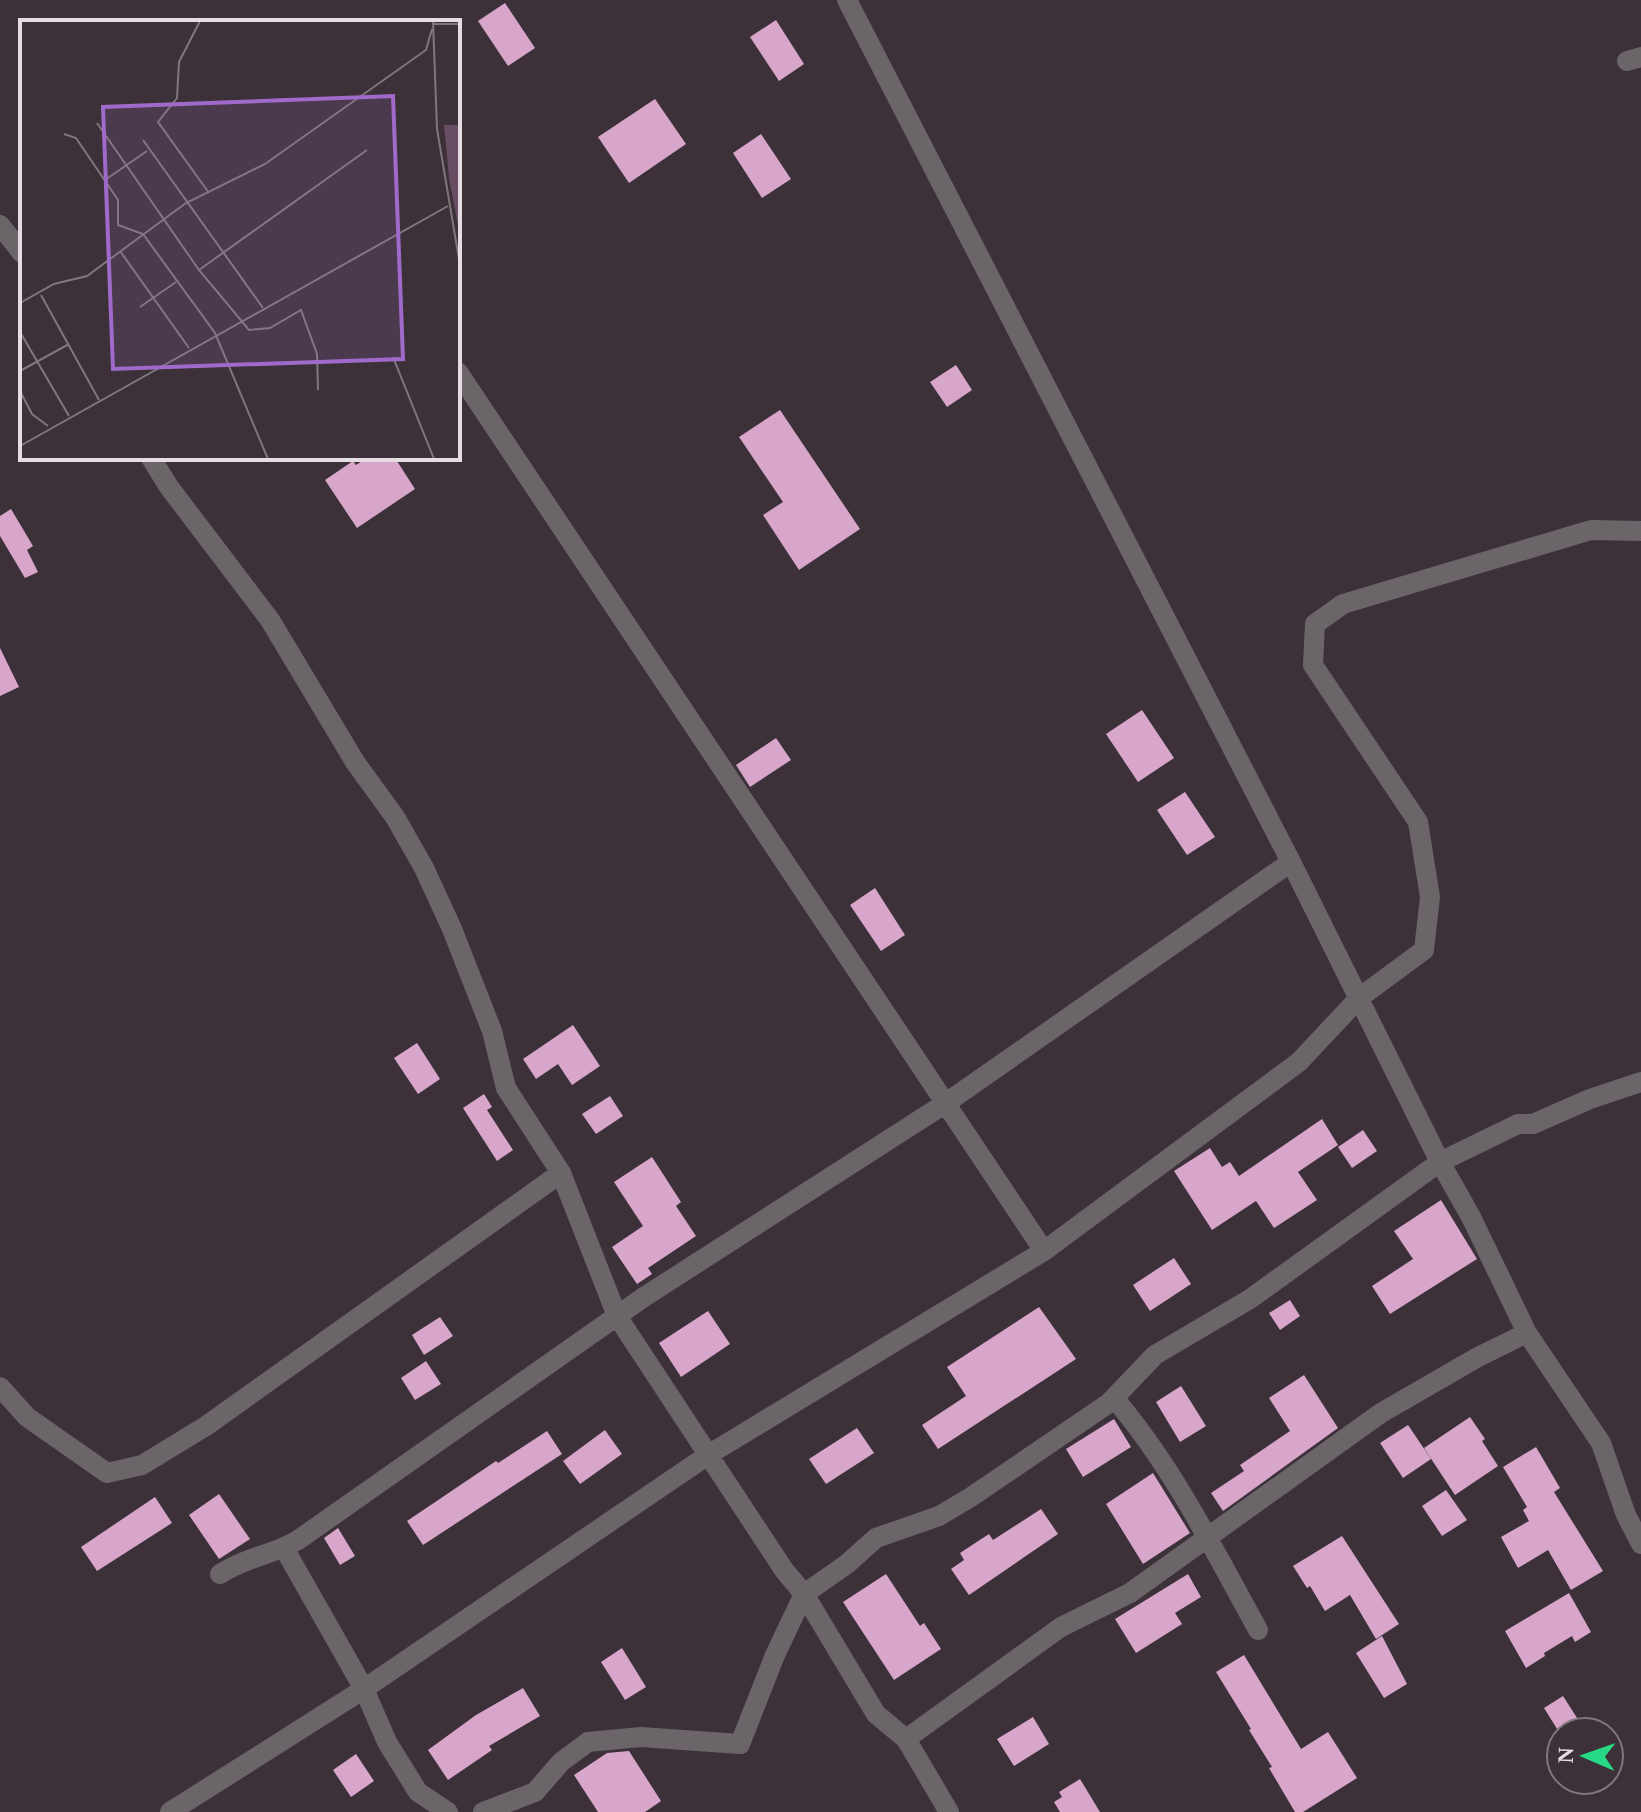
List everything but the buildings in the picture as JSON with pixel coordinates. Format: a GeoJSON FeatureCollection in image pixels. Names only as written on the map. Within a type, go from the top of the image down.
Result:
{"type":"FeatureCollection","features":[{"type":"Feature","properties":{"kind":"street"},"geometry":{"type":"LineString","coordinates":[[847,0],[1291,862],[1527,1333],[1601,1443],[1626,1515],[1641,1544]]}},
{"type":"Feature","properties":{"kind":"street"},"geometry":{"type":"LineString","coordinates":[[0,225],[20,250]]}},
{"type":"Feature","properties":{"kind":"street"},"geometry":{"type":"LineString","coordinates":[[460,375],[1044,1251]]}},
{"type":"Feature","properties":{"kind":"street"},"geometry":{"type":"LineString","coordinates":[[152,460],[169,487],[270,620],[355,762],[395,817],[424,868],[492,1031],[506,1088],[561,1173],[617,1316],[784,1570],[804,1594],[876,1714],[906,1739],[949,1812]]}},
{"type":"Feature","properties":{"kind":"street"},"geometry":{"type":"LineString","coordinates":[[170,1812],[364,1689],[708,1455],[1044,1251],[1299,1062],[1359,998],[1424,950],[1430,897],[1418,822],[1313,665],[1315,624],[1343,604],[1591,530],[1641,531]]}},
{"type":"Feature","properties":{"kind":"street"},"geometry":{"type":"LineString","coordinates":[[220,1574],[256,1555],[284,1548],[617,1316],[946,1103],[1291,862]]}},
{"type":"Feature","properties":{"kind":"street"},"geometry":{"type":"LineString","coordinates":[[483,1812],[535,1792],[561,1762],[588,1742],[641,1737],[740,1744],[775,1655],[804,1594],[847,1564],[876,1538],[939,1516],[1114,1398],[1155,1355],[1250,1299],[1440,1162],[1518,1124],[1533,1124],[1590,1099],[1641,1082]]}},
{"type":"Feature","properties":{"kind":"street"},"geometry":{"type":"LineString","coordinates":[[0,1387],[27,1417],[107,1473],[142,1465],[206,1426],[561,1173]]}},
{"type":"Feature","properties":{"kind":"street"},"geometry":{"type":"LineString","coordinates":[[906,1739],[1061,1627],[1130,1593],[1381,1413],[1478,1357],[1527,1333]]}},
{"type":"Feature","properties":{"kind":"street"},"geometry":{"type":"LineString","coordinates":[[1114,1398],[1145,1434],[1208,1538],[1258,1630]]}},
{"type":"Feature","properties":{"kind":"street"},"geometry":{"type":"LineString","coordinates":[[284,1548],[364,1689],[387,1742],[418,1792],[448,1812]]}}]}
